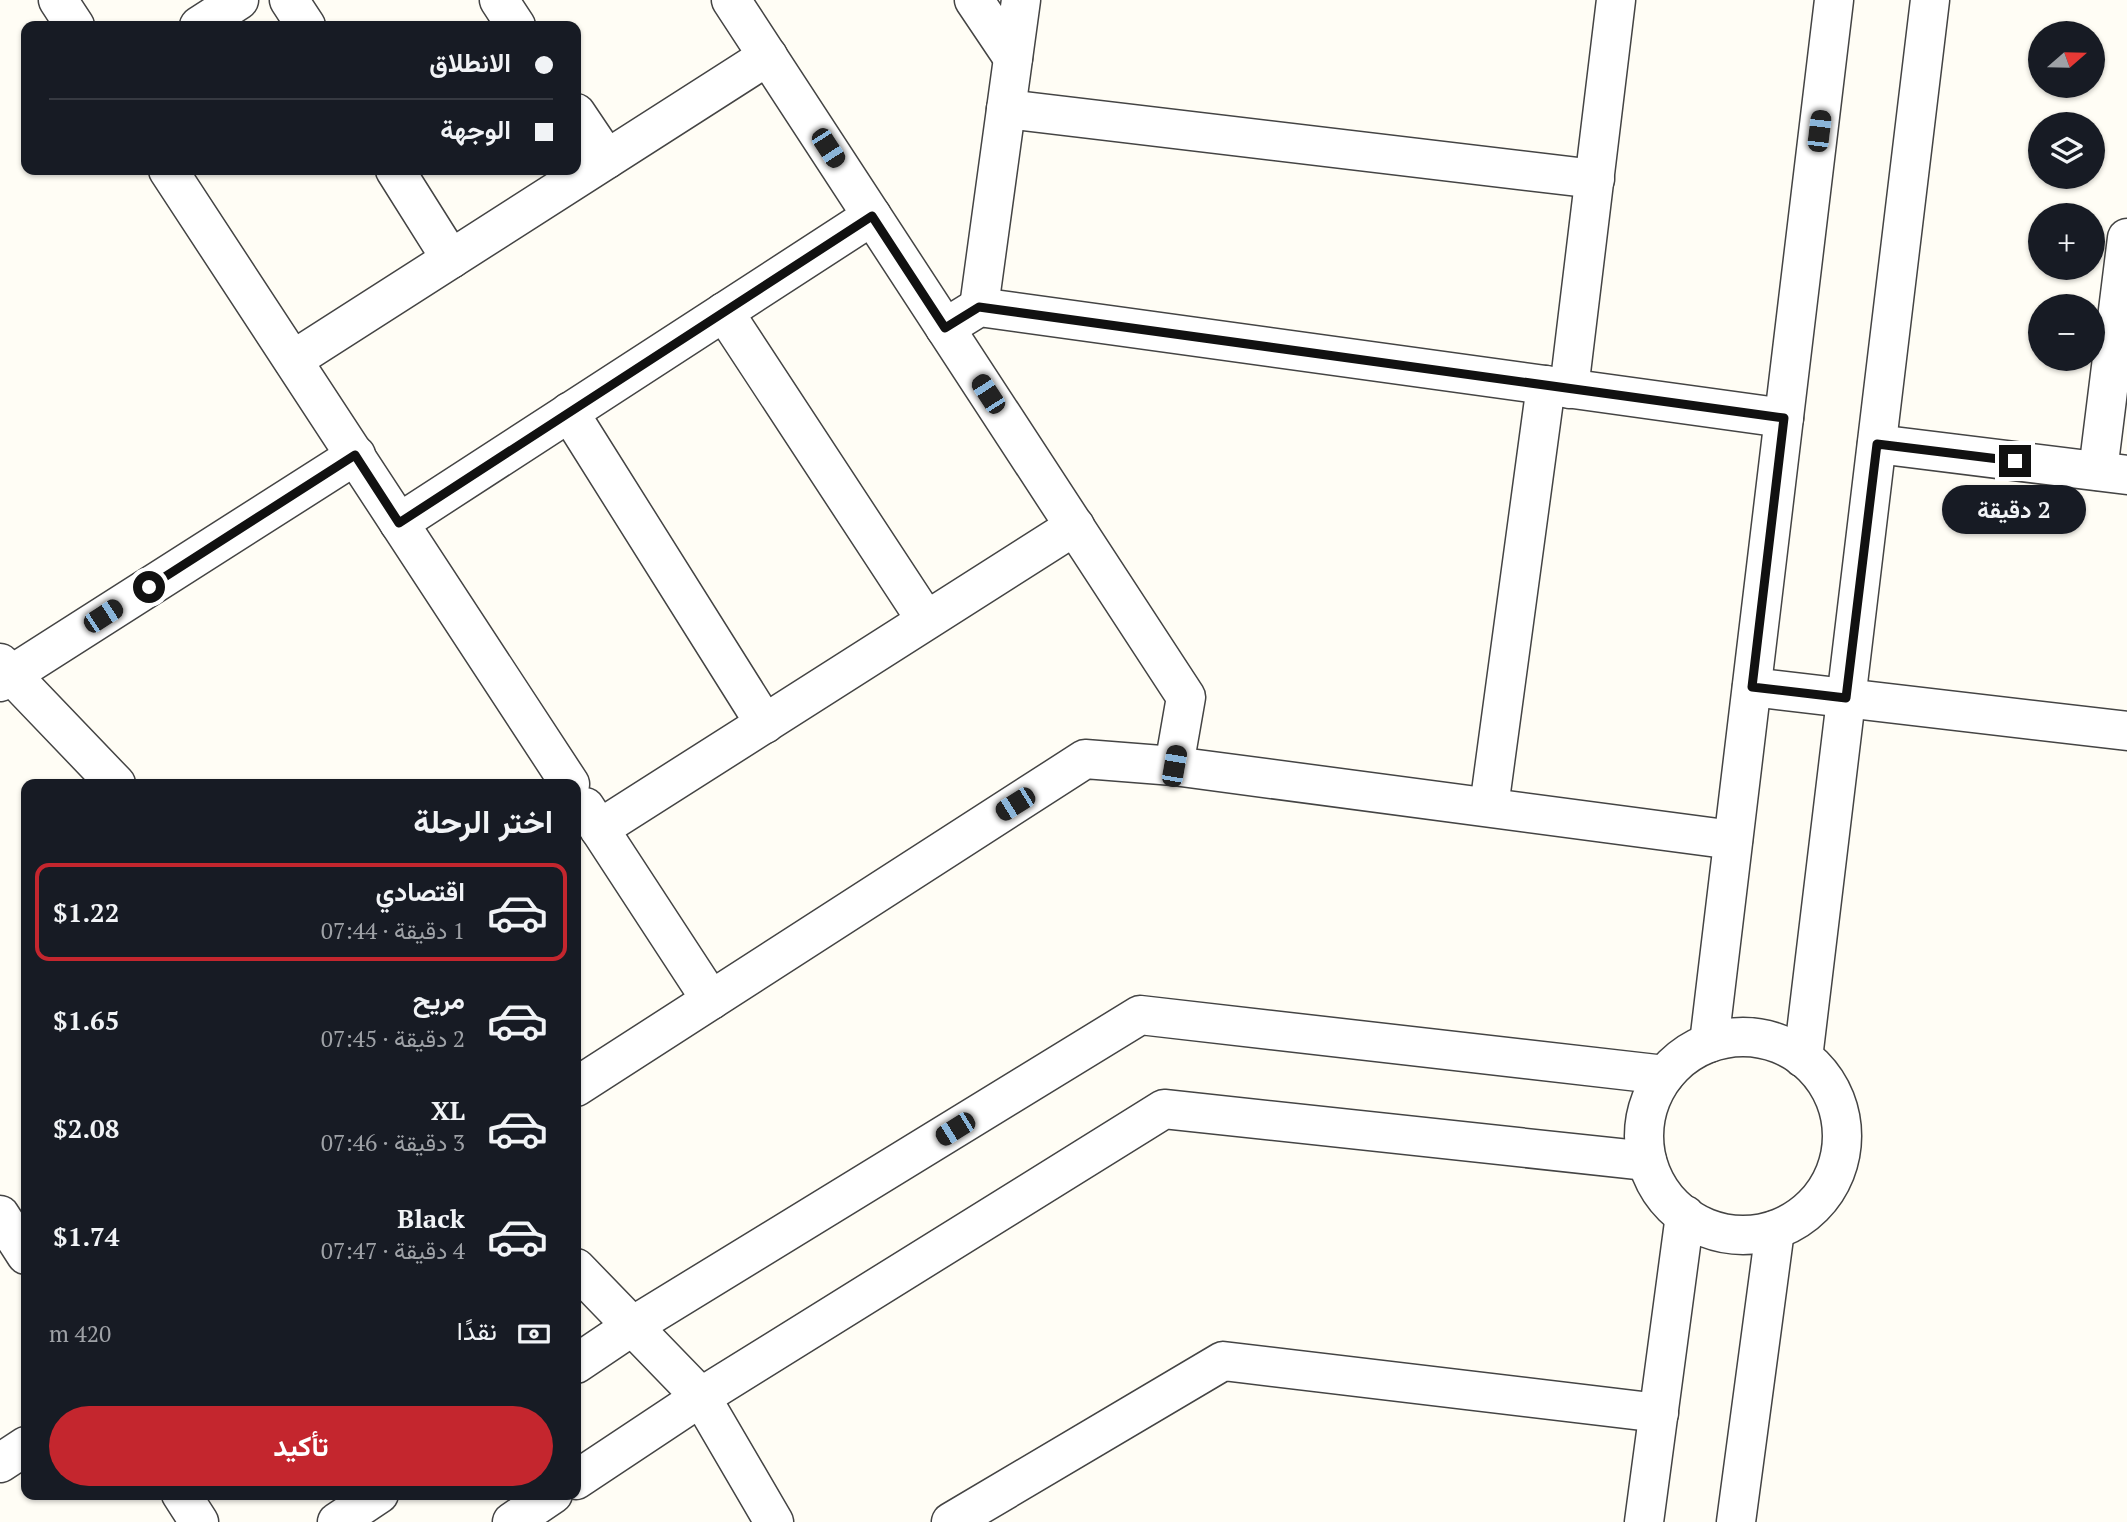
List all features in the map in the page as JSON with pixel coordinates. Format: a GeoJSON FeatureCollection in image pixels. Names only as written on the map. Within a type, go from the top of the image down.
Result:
{"type":"FeatureCollection","features":[{"type":"Feature","properties":{"kind":"street"},"geometry":{"type":"LineString","coordinates":[[58,0],[72,21]]}},
{"type":"Feature","properties":{"kind":"street"},"geometry":{"type":"LineString","coordinates":[[207,21],[239,0]]}},
{"type":"Feature","properties":{"kind":"street"},"geometry":{"type":"LineString","coordinates":[[289,0],[303,21]]}},
{"type":"Feature","properties":{"kind":"street"},"geometry":{"type":"LineString","coordinates":[[499,0],[513,21]]}},
{"type":"Feature","properties":{"kind":"street"},"geometry":{"type":"LineString","coordinates":[[731,0],[1186,697],[1174,766]]}},
{"type":"Feature","properties":{"kind":"street"},"geometry":{"type":"LineString","coordinates":[[974,0],[1013,58]]}},
{"type":"Feature","properties":{"kind":"street"},"geometry":{"type":"LineString","coordinates":[[979,307],[1021,0]]}},
{"type":"Feature","properties":{"kind":"street"},"geometry":{"type":"LineString","coordinates":[[1489,807],[1595,179],[1616,0]]}},
{"type":"Feature","properties":{"kind":"street"},"geometry":{"type":"LineString","coordinates":[[1709,1043],[1834,0]]}},
{"type":"Feature","properties":{"kind":"street"},"geometry":{"type":"LineString","coordinates":[[1804,1058],[1930,0]]}},
{"type":"Feature","properties":{"kind":"street"},"geometry":{"type":"LineString","coordinates":[[293,360],[768,56]]}},
{"type":"Feature","properties":{"kind":"street"},"geometry":{"type":"LineString","coordinates":[[1006,109],[1595,179]]}},
{"type":"Feature","properties":{"kind":"street"},"geometry":{"type":"LineString","coordinates":[[581,120],[607,159]]}},
{"type":"Feature","properties":{"kind":"street"},"geometry":{"type":"LineString","coordinates":[[172,175],[566,779]]}},
{"type":"Feature","properties":{"kind":"street"},"geometry":{"type":"LineString","coordinates":[[398,175],[451,259]]}},
{"type":"Feature","properties":{"kind":"street"},"geometry":{"type":"LineString","coordinates":[[399,523],[872,216]]}},
{"type":"Feature","properties":{"kind":"street"},"geometry":{"type":"LineString","coordinates":[[1877,444],[2112,473],[2127,238]]}},
{"type":"Feature","properties":{"kind":"street"},"geometry":{"type":"LineString","coordinates":[[945,328],[979,307],[1784,418]]}},
{"type":"Feature","properties":{"kind":"street"},"geometry":{"type":"LineString","coordinates":[[724,312],[926,620]]}},
{"type":"Feature","properties":{"kind":"street"},"geometry":{"type":"LineString","coordinates":[[569,412],[765,724]]}},
{"type":"Feature","properties":{"kind":"street"},"geometry":{"type":"LineString","coordinates":[[111,779],[4,673],[355,455]]}},
{"type":"Feature","properties":{"kind":"street"},"geometry":{"type":"LineString","coordinates":[[599,829],[1075,526]]}},
{"type":"Feature","properties":{"kind":"street"},"geometry":{"type":"LineString","coordinates":[[1752,687],[2127,730]]}},
{"type":"Feature","properties":{"kind":"street"},"geometry":{"type":"LineString","coordinates":[[581,1084],[1085,759],[1174,766],[1733,840]]}},
{"type":"Feature","properties":{"kind":"street"},"geometry":{"type":"LineString","coordinates":[[581,802],[711,1000]]}},
{"type":"Feature","properties":{"kind":"street"},"geometry":{"type":"LineString","coordinates":[[581,1361],[631,1327],[1140,1015],[1665,1075]]}},
{"type":"Feature","properties":{"kind":"street"},"geometry":{"type":"LineString","coordinates":[[1748,1036],[1768,1040],[1804,1058],[1819,1072],[1839,1110],[1842,1131],[1840,1152],[1835,1173],[1824,1192],[1811,1208],[1794,1221],[1775,1230],[1737,1235],[1701,1225],[1685,1215],[1661,1191],[1647,1161],[1644,1143],[1646,1116],[1655,1090],[1665,1075],[1685,1056],[1709,1043],[1728,1038],[1748,1036]]}},
{"type":"Feature","properties":{"kind":"street"},"geometry":{"type":"LineString","coordinates":[[581,1477],[701,1397],[1164,1109],[1647,1161]]}},
{"type":"Feature","properties":{"kind":"street"},"geometry":{"type":"LineString","coordinates":[[0,1215],[21,1247]]}},
{"type":"Feature","properties":{"kind":"street"},"geometry":{"type":"LineString","coordinates":[[1644,1522],[1685,1215]]}},
{"type":"Feature","properties":{"kind":"street"},"geometry":{"type":"LineString","coordinates":[[1736,1522],[1775,1230]]}},
{"type":"Feature","properties":{"kind":"street"},"geometry":{"type":"LineString","coordinates":[[581,1273],[701,1397],[774,1522]]}},
{"type":"Feature","properties":{"kind":"street"},"geometry":{"type":"LineString","coordinates":[[951,1522],[1223,1361],[1658,1413]]}},
{"type":"Feature","properties":{"kind":"street"},"geometry":{"type":"LineString","coordinates":[[0,1463],[21,1449]]}},
{"type":"Feature","properties":{"kind":"street"},"geometry":{"type":"LineString","coordinates":[[185,1500],[199,1522]]}},
{"type":"Feature","properties":{"kind":"street"},"geometry":{"type":"LineString","coordinates":[[337,1522],[370,1500]]}},
{"type":"Feature","properties":{"kind":"street"},"geometry":{"type":"LineString","coordinates":[[512,1522],[544,1500]]}},
{"type":"Feature","properties":{"kind":"route"},"geometry":{"type":"LineString","coordinates":[[149,587],[355,455],[399,523],[872,216],[945,328],[979,307],[1784,418],[1752,687],[1846,698],[1877,444],[2015,461]]}}]}
